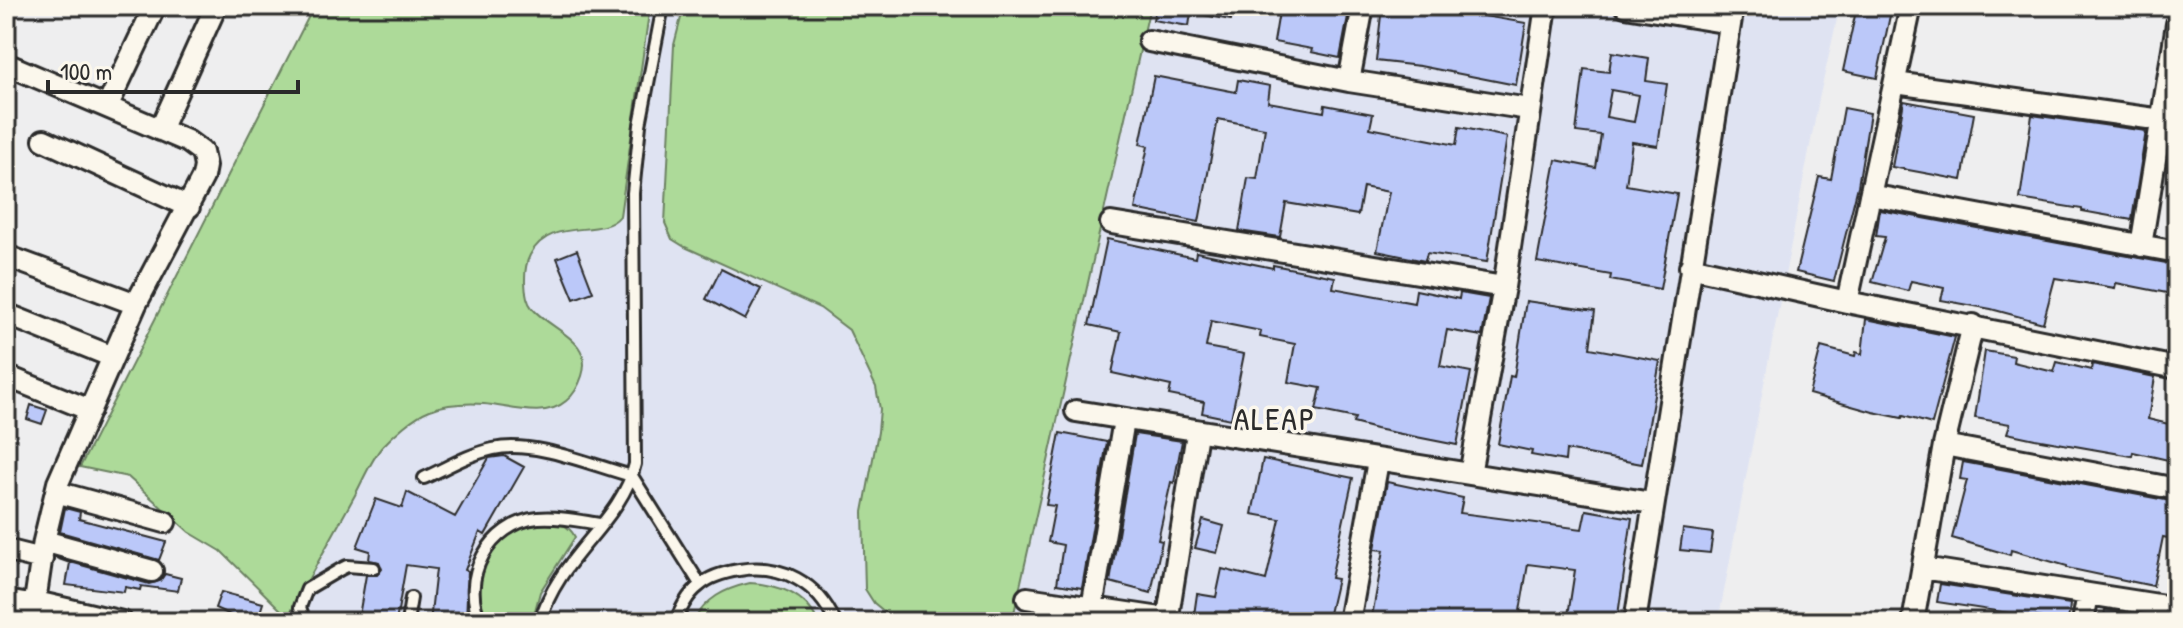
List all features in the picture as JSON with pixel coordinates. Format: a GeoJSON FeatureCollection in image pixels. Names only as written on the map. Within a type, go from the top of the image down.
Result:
{"type":"FeatureCollection","features":[{"type":"Feature","properties":{"kind":"street"},"geometry":{"type":"LineString","coordinates":[[107,107],[155,6]]}},
{"type":"Feature","properties":{"kind":"street"},"geometry":{"type":"LineString","coordinates":[[160,130],[216,6]]}},
{"type":"Feature","properties":{"kind":"street"},"geometry":{"type":"LineString","coordinates":[[1349,81],[1363,6]]}},
{"type":"Feature","properties":{"kind":"street"},"geometry":{"type":"LineString","coordinates":[[1470,474],[1504,287],[1546,6]]}},
{"type":"Feature","properties":{"kind":"street"},"geometry":{"type":"LineString","coordinates":[[1625,6],[1731,14],[1635,622]]}},
{"type":"Feature","properties":{"kind":"street"},"geometry":{"type":"LineString","coordinates":[[1847,302],[1911,6]]}},
{"type":"Feature","properties":{"kind":"street"},"geometry":{"type":"LineString","coordinates":[[2141,246],[2177,24]]}},
{"type":"Feature","properties":{"kind":"street"},"geometry":{"type":"LineString","coordinates":[[1149,41],[1349,81],[1529,109]]}},
{"type":"Feature","properties":{"kind":"street"},"geometry":{"type":"LineString","coordinates":[[6,64],[187,141],[202,152],[205,166],[189,207],[136,304],[56,492],[34,612]]}},
{"type":"Feature","properties":{"kind":"street"},"geometry":{"type":"LineString","coordinates":[[1895,83],[2162,120]]}},
{"type":"Feature","properties":{"kind":"street"},"geometry":{"type":"LineString","coordinates":[[44,140],[189,207]]}},
{"type":"Feature","properties":{"kind":"street"},"geometry":{"type":"LineString","coordinates":[[1870,195],[2177,252]]}},
{"type":"Feature","properties":{"kind":"street"},"geometry":{"type":"LineString","coordinates":[[1111,223],[1504,287]]}},
{"type":"Feature","properties":{"kind":"street"},"geometry":{"type":"LineString","coordinates":[[6,256],[136,304]]}},
{"type":"Feature","properties":{"kind":"street"},"geometry":{"type":"LineString","coordinates":[[1690,267],[2177,368]]}},
{"type":"Feature","properties":{"kind":"street"},"geometry":{"type":"LineString","coordinates":[[6,314],[113,357]]}},
{"type":"Feature","properties":{"kind":"street"},"geometry":{"type":"LineString","coordinates":[[1913,622],[1944,445],[1973,325]]}},
{"type":"Feature","properties":{"kind":"street"},"geometry":{"type":"LineString","coordinates":[[6,376],[90,410]]}},
{"type":"Feature","properties":{"kind":"street"},"geometry":{"type":"LineString","coordinates":[[1076,411],[1197,433],[1652,503]]}},
{"type":"Feature","properties":{"kind":"street"},"geometry":{"type":"LineString","coordinates":[[1092,608],[1124,420]]}},
{"type":"Feature","properties":{"kind":"street"},"geometry":{"type":"LineString","coordinates":[[1027,598],[1167,620],[1197,433]]}},
{"type":"Feature","properties":{"kind":"street"},"geometry":{"type":"LineString","coordinates":[[1944,445],[2177,489]]}},
{"type":"Feature","properties":{"kind":"street"},"geometry":{"type":"LineString","coordinates":[[1349,622],[1378,461]]}},
{"type":"Feature","properties":{"kind":"street"},"geometry":{"type":"LineString","coordinates":[[56,492],[165,522]]}},
{"type":"Feature","properties":{"kind":"street"},"geometry":{"type":"LineString","coordinates":[[6,550],[43,550],[152,571]]}},
{"type":"Feature","properties":{"kind":"street"},"geometry":{"type":"LineString","coordinates":[[1923,568],[2177,608]]}},
{"type":"Feature","properties":{"kind":"street"},"geometry":{"type":"LineString","coordinates":[[2083,622],[2088,594]]}},
{"type":"Feature","properties":{"kind":"street"},"geometry":{"type":"LineString","coordinates":[[6,601],[24,604],[34,612],[122,622]]}},
{"type":"Feature","properties":{"kind":"lane"},"geometry":{"type":"LineString","coordinates":[[540,622],[555,583],[625,492],[632,476],[636,453],[633,193],[640,125],[663,6]]}},
{"type":"Feature","properties":{"kind":"lane"},"geometry":{"type":"LineString","coordinates":[[424,478],[476,454],[509,446],[528,447],[632,476],[700,584]]}},
{"type":"Feature","properties":{"kind":"lane"},"geometry":{"type":"LineString","coordinates":[[481,622],[473,597],[476,575],[482,556],[502,533],[518,523],[536,518],[557,517],[600,524]]}},
{"type":"Feature","properties":{"kind":"lane"},"geometry":{"type":"LineString","coordinates":[[305,622],[300,607],[307,589],[347,566],[374,568]]}},
{"type":"Feature","properties":{"kind":"lane"},"geometry":{"type":"LineString","coordinates":[[675,622],[685,601],[700,584],[728,572],[757,567],[786,572],[809,585],[828,605],[835,622]]}},
{"type":"Feature","properties":{"kind":"lane"},"geometry":{"type":"LineString","coordinates":[[407,622],[411,598]]}},
{"type":"Feature","properties":{"kind":"shaded area"},"geometry":{"type":"Polygon","coordinates":[[[314,6],[1840,6],[1819,99],[1718,622],[292,622],[221,551],[168,516],[128,477],[80,467],[314,6]]]}},
{"type":"Feature","properties":{"kind":"green space"},"geometry":{"type":"Polygon","coordinates":[[[314,6],[650,6],[620,216],[601,227],[550,235],[530,255],[526,267],[526,290],[532,308],[568,336],[582,353],[582,376],[576,390],[566,401],[547,410],[457,404],[430,410],[404,426],[374,458],[288,617],[221,551],[189,532],[128,477],[80,467],[314,6]]]}},
{"type":"Feature","properties":{"kind":"green space"},"geometry":{"type":"Polygon","coordinates":[[[684,6],[1150,6],[1012,622],[897,622],[874,603],[865,589],[863,512],[880,409],[876,387],[849,330],[820,308],[672,239],[665,223],[674,45],[684,6]]]}},
{"type":"Feature","properties":{"kind":"green space"},"geometry":{"type":"Polygon","coordinates":[[[539,522],[564,526],[575,537],[540,592],[532,622],[489,622],[480,597],[482,571],[487,559],[504,538],[539,522]]]}},
{"type":"Feature","properties":{"kind":"green space"},"geometry":{"type":"Polygon","coordinates":[[[750,583],[790,592],[806,604],[818,622],[693,622],[717,596],[750,583]]]}},
{"type":"Feature","properties":{"kind":"building"},"geometry":{"type":"Polygon","coordinates":[[[1156,6],[1192,6],[1189,26],[1153,20],[1156,6]]]}},
{"type":"Feature","properties":{"kind":"building"},"geometry":{"type":"Polygon","coordinates":[[[1194,6],[1233,6],[1231,20],[1193,13],[1194,6]]]}},
{"type":"Feature","properties":{"kind":"building"},"geometry":{"type":"Polygon","coordinates":[[[1280,6],[1350,6],[1340,58],[1274,42],[1280,6]]]}},
{"type":"Feature","properties":{"kind":"building"},"geometry":{"type":"Polygon","coordinates":[[[1382,6],[1467,6],[1466,13],[1526,23],[1516,85],[1420,66],[1376,61],[1382,6]]]}},
{"type":"Feature","properties":{"kind":"building"},"geometry":{"type":"Polygon","coordinates":[[[1857,6],[1892,6],[1877,78],[1843,71],[1857,6]]]}},
{"type":"Feature","properties":{"kind":"building"},"geometry":{"type":"Polygon","coordinates":[[[1612,52],[1649,58],[1646,81],[1667,84],[1658,146],[1632,142],[1626,185],[1677,194],[1660,289],[1610,280],[1611,275],[1537,262],[1556,160],[1596,168],[1601,135],[1576,132],[1584,69],[1609,72],[1612,52]],[[1611,90],[1606,117],[1634,122],[1639,95],[1611,90]]]}},
{"type":"Feature","properties":{"kind":"building"},"geometry":{"type":"Polygon","coordinates":[[[1154,76],[1236,92],[1238,80],[1270,86],[1268,102],[1324,112],[1325,105],[1373,114],[1370,128],[1456,145],[1459,127],[1507,137],[1487,262],[1427,253],[1425,261],[1377,251],[1389,192],[1363,187],[1358,215],[1286,203],[1280,237],[1239,231],[1248,178],[1257,179],[1265,128],[1218,119],[1199,222],[1135,209],[1148,146],[1140,144],[1154,76]]]}},
{"type":"Feature","properties":{"kind":"building"},"geometry":{"type":"Polygon","coordinates":[[[1904,101],[1974,114],[1962,180],[1892,167],[1904,101]]]}},
{"type":"Feature","properties":{"kind":"building"},"geometry":{"type":"Polygon","coordinates":[[[1844,108],[1870,113],[1858,186],[1834,281],[1796,272],[1819,177],[1831,179],[1844,108]]]}},
{"type":"Feature","properties":{"kind":"building"},"geometry":{"type":"Polygon","coordinates":[[[2032,115],[2146,131],[2132,220],[2020,199],[2032,115]]]}},
{"type":"Feature","properties":{"kind":"building"},"geometry":{"type":"Polygon","coordinates":[[[1880,210],[2177,265],[2177,295],[2116,283],[2115,288],[2055,278],[2043,323],[1941,300],[1944,288],[1911,281],[1908,291],[1872,282],[1885,237],[1876,236],[1880,210]]]}},
{"type":"Feature","properties":{"kind":"building"},"geometry":{"type":"Polygon","coordinates":[[[1107,239],[1195,258],[1196,252],[1335,277],[1333,288],[1414,303],[1416,290],[1459,299],[1460,293],[1489,298],[1482,336],[1447,330],[1440,366],[1471,372],[1457,445],[1376,429],[1353,423],[1355,418],[1316,410],[1321,388],[1288,382],[1295,344],[1260,337],[1261,331],[1211,321],[1206,347],[1244,354],[1231,419],[1202,413],[1204,402],[1169,395],[1171,386],[1112,373],[1121,332],[1089,325],[1107,239]]]}},
{"type":"Feature","properties":{"kind":"building"},"geometry":{"type":"Polygon","coordinates":[[[577,250],[593,292],[574,299],[557,258],[577,250]]]}},
{"type":"Feature","properties":{"kind":"building"},"geometry":{"type":"Polygon","coordinates":[[[721,269],[761,289],[745,320],[706,299],[721,269]]]}},
{"type":"Feature","properties":{"kind":"building"},"geometry":{"type":"Polygon","coordinates":[[[1526,301],[1595,311],[1590,348],[1660,361],[1642,464],[1566,450],[1565,461],[1531,455],[1532,451],[1498,444],[1510,376],[1514,377],[1526,301]]]}},
{"type":"Feature","properties":{"kind":"building"},"geometry":{"type":"Polygon","coordinates":[[[1866,319],[1955,337],[1932,424],[1809,394],[1821,347],[1855,356],[1856,352],[1862,354],[1866,319]]]}},
{"type":"Feature","properties":{"kind":"building"},"geometry":{"type":"Polygon","coordinates":[[[1985,351],[2014,356],[2013,362],[2054,372],[2057,362],[2091,370],[2092,364],[2155,377],[2148,419],[2177,426],[2177,462],[2133,452],[2132,456],[2007,433],[2010,424],[1975,418],[1985,351]]]}},
{"type":"Feature","properties":{"kind":"building"},"geometry":{"type":"Polygon","coordinates":[[[31,405],[47,410],[42,424],[27,419],[31,405]]]}},
{"type":"Feature","properties":{"kind":"building"},"geometry":{"type":"Polygon","coordinates":[[[1060,433],[1107,442],[1082,588],[1057,584],[1063,545],[1048,542],[1055,506],[1046,505],[1060,433]]]}},
{"type":"Feature","properties":{"kind":"building"},"geometry":{"type":"Polygon","coordinates":[[[1135,434],[1182,441],[1158,540],[1162,541],[1151,593],[1110,582],[1135,434]]]}},
{"type":"Feature","properties":{"kind":"building"},"geometry":{"type":"Polygon","coordinates":[[[504,456],[524,467],[485,535],[480,532],[465,570],[468,571],[466,622],[430,622],[436,569],[406,565],[396,622],[358,622],[366,575],[377,575],[382,569],[379,562],[369,560],[370,551],[357,547],[376,499],[402,508],[407,492],[455,517],[489,458],[504,456]]]}},
{"type":"Feature","properties":{"kind":"building"},"geometry":{"type":"Polygon","coordinates":[[[1263,459],[1353,478],[1331,578],[1337,579],[1327,622],[1193,622],[1197,594],[1216,597],[1222,569],[1266,580],[1280,519],[1252,514],[1263,459]]]}},
{"type":"Feature","properties":{"kind":"building"},"geometry":{"type":"Polygon","coordinates":[[[1963,462],[2176,502],[2168,538],[2163,537],[2153,586],[2067,568],[2011,550],[2010,555],[1952,538],[1967,480],[1960,479],[1963,462]]]}},
{"type":"Feature","properties":{"kind":"building"},"geometry":{"type":"Polygon","coordinates":[[[1387,482],[1463,498],[1460,513],[1582,529],[1586,510],[1632,518],[1617,622],[1567,622],[1575,570],[1528,564],[1520,611],[1545,617],[1545,622],[1371,622],[1384,550],[1375,549],[1387,482]]]}},
{"type":"Feature","properties":{"kind":"building"},"geometry":{"type":"Polygon","coordinates":[[[65,508],[80,512],[79,519],[166,542],[159,560],[60,532],[65,508]]]}},
{"type":"Feature","properties":{"kind":"building"},"geometry":{"type":"Polygon","coordinates":[[[1203,520],[1224,526],[1217,553],[1195,548],[1203,520]]]}},
{"type":"Feature","properties":{"kind":"building"},"geometry":{"type":"Polygon","coordinates":[[[1683,529],[1713,533],[1710,553],[1680,550],[1683,529]]]}},
{"type":"Feature","properties":{"kind":"building"},"geometry":{"type":"Polygon","coordinates":[[[56,558],[149,584],[160,581],[165,574],[181,578],[178,591],[141,586],[140,590],[125,587],[124,592],[66,585],[70,563],[56,558]]]}},
{"type":"Feature","properties":{"kind":"building"},"geometry":{"type":"Polygon","coordinates":[[[1940,584],[2070,604],[2068,622],[1937,602],[1940,584]]]}},
{"type":"Feature","properties":{"kind":"building"},"geometry":{"type":"Polygon","coordinates":[[[221,592],[263,603],[257,622],[246,622],[215,608],[221,592]]]}},
{"type":"Feature","properties":{"kind":"building"},"geometry":{"type":"Polygon","coordinates":[[[2105,610],[2146,616],[2145,622],[2103,622],[2105,610]]]}},
{"type":"Feature","properties":{"kind":"district","name":"ALEAP"},"geometry":{"type":"Point","coordinates":[1275,418]}}]}
